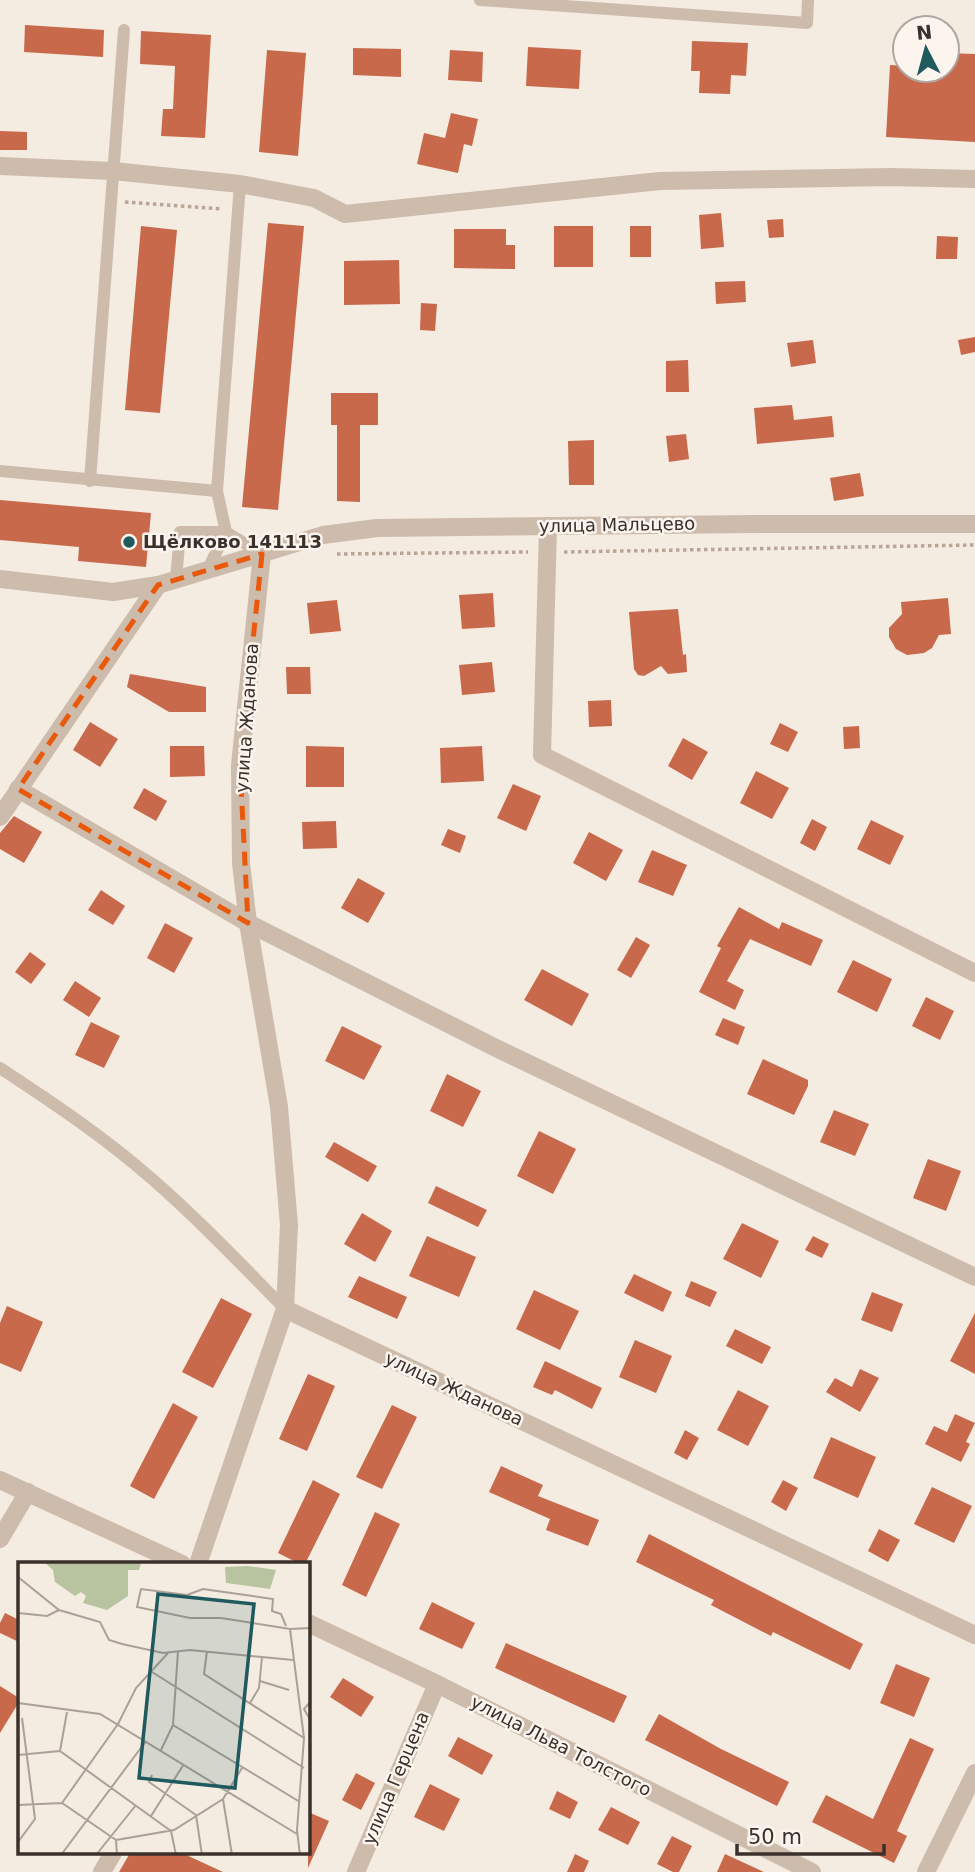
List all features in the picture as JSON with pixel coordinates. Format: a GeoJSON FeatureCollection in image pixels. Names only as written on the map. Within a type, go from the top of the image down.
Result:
{"type":"FeatureCollection","features":[{"type":"Feature","properties":{"kind":"street"},"geometry":{"type":"LineString","coordinates":[[0,166],[113,171],[240,184],[314,198],[345,214],[660,181],[891,177],[975,179]]}},
{"type":"Feature","properties":{"kind":"street","name":"улица Мальцево"},"geometry":{"type":"LineString","coordinates":[[0,579],[113,592],[167,582],[323,535],[377,528],[975,524]]}},
{"type":"Feature","properties":{"kind":"street"},"geometry":{"type":"LineString","coordinates":[[548,526],[541,755],[975,973]]}},
{"type":"Feature","properties":{"kind":"street","name":"улица Жданова"},"geometry":{"type":"LineString","coordinates":[[262,554],[240,765],[241,863],[248,923],[279,1107],[289,1225],[285,1309],[975,1635]]}},
{"type":"Feature","properties":{"kind":"street"},"geometry":{"type":"LineString","coordinates":[[0,817],[167,582]]}},
{"type":"Feature","properties":{"kind":"street"},"geometry":{"type":"LineString","coordinates":[[18,789],[248,923],[498,1049],[975,1277]]}},
{"type":"Feature","properties":{"kind":"street"},"geometry":{"type":"LineString","coordinates":[[199,1562],[285,1309]]}},
{"type":"Feature","properties":{"kind":"street"},"geometry":{"type":"LineString","coordinates":[[0,1480],[178,1562]]}},
{"type":"Feature","properties":{"kind":"street"},"geometry":{"type":"LineString","coordinates":[[0,1539],[28,1492]]}},
{"type":"Feature","properties":{"kind":"street","name":"улица Льва Толстого"},"geometry":{"type":"LineString","coordinates":[[310,1624],[437,1684],[812,1872]]}},
{"type":"Feature","properties":{"kind":"street","name":"улица Герцена"},"geometry":{"type":"LineString","coordinates":[[355,1872],[437,1684]]}},
{"type":"Feature","properties":{"kind":"street"},"geometry":{"type":"LineString","coordinates":[[926,1872],[975,1773]]}},
{"type":"Feature","properties":{"kind":"street"},"geometry":{"type":"LineString","coordinates":[[102,1872],[112,1854]]}},
{"type":"Feature","properties":{"kind":"lane"},"geometry":{"type":"LineString","coordinates":[[480,0],[807,23],[808,0]]}},
{"type":"Feature","properties":{"kind":"lane"},"geometry":{"type":"LineString","coordinates":[[90,481],[124,30]]}},
{"type":"Feature","properties":{"kind":"lane"},"geometry":{"type":"LineString","coordinates":[[207,571],[226,532],[217,491],[240,184]]}},
{"type":"Feature","properties":{"kind":"lane"},"geometry":{"type":"LineString","coordinates":[[0,471],[217,491]]}},
{"type":"Feature","properties":{"kind":"lane"},"geometry":{"type":"LineString","coordinates":[[167,582],[180,532],[226,532],[262,554]]}},
{"type":"Feature","properties":{"kind":"lane"},"geometry":{"type":"LineString","coordinates":[[0,1068],[62,1109],[150,1177],[285,1309]]}},
{"type":"Feature","properties":{"kind":"path"},"geometry":{"type":"LineString","coordinates":[[111,201],[238,210]]}},
{"type":"Feature","properties":{"kind":"path"},"geometry":{"type":"LineString","coordinates":[[330,554],[975,545]]}},
{"type":"Feature","properties":{"kind":"highlighted area"},"geometry":{"type":"Polygon","coordinates":[[[262,554],[240,765],[248,923],[18,789],[158,585],[262,554]]]}},
{"type":"Feature","properties":{"kind":"building"},"geometry":{"type":"Polygon","coordinates":[[[25,25],[104,30],[103,57],[24,52],[25,25]]]}},
{"type":"Feature","properties":{"kind":"building"},"geometry":{"type":"Polygon","coordinates":[[[141,31],[211,35],[205,138],[161,136],[163,109],[173,109],[175,66],[140,64],[141,31]]]}},
{"type":"Feature","properties":{"kind":"building"},"geometry":{"type":"Polygon","coordinates":[[[692,41],[748,43],[746,76],[731,75],[730,94],[699,93],[700,71],[691,71],[692,41]]]}},
{"type":"Feature","properties":{"kind":"building"},"geometry":{"type":"Polygon","coordinates":[[[528,47],[581,50],[579,89],[526,86],[528,47]]]}},
{"type":"Feature","properties":{"kind":"building"},"geometry":{"type":"Polygon","coordinates":[[[353,48],[401,49],[401,77],[353,75],[353,48]]]}},
{"type":"Feature","properties":{"kind":"building"},"geometry":{"type":"Polygon","coordinates":[[[267,50],[306,53],[298,156],[259,152],[267,50]]]}},
{"type":"Feature","properties":{"kind":"building"},"geometry":{"type":"Polygon","coordinates":[[[450,50],[483,52],[482,82],[448,80],[450,50]]]}},
{"type":"Feature","properties":{"kind":"building"},"geometry":{"type":"Polygon","coordinates":[[[961,54],[975,54],[975,142],[886,137],[890,65],[891,84],[961,84],[961,54]]]}},
{"type":"Feature","properties":{"kind":"building"},"geometry":{"type":"Polygon","coordinates":[[[451,113],[478,119],[472,146],[464,144],[458,173],[417,164],[424,133],[445,138],[451,113]]]}},
{"type":"Feature","properties":{"kind":"building"},"geometry":{"type":"Polygon","coordinates":[[[0,131],[27,132],[27,150],[0,150],[0,131]]]}},
{"type":"Feature","properties":{"kind":"building"},"geometry":{"type":"Polygon","coordinates":[[[721,213],[724,247],[701,249],[699,215],[721,213]]]}},
{"type":"Feature","properties":{"kind":"building"},"geometry":{"type":"Polygon","coordinates":[[[783,219],[784,237],[769,238],[767,220],[783,219]]]}},
{"type":"Feature","properties":{"kind":"building"},"geometry":{"type":"Polygon","coordinates":[[[268,223],[304,226],[278,510],[242,507],[268,223]]]}},
{"type":"Feature","properties":{"kind":"building"},"geometry":{"type":"Polygon","coordinates":[[[141,226],[177,230],[160,413],[125,410],[141,226]]]}},
{"type":"Feature","properties":{"kind":"building"},"geometry":{"type":"Polygon","coordinates":[[[554,226],[593,226],[593,267],[554,267],[554,226]]]}},
{"type":"Feature","properties":{"kind":"building"},"geometry":{"type":"Polygon","coordinates":[[[630,226],[651,226],[651,257],[630,257],[630,226]]]}},
{"type":"Feature","properties":{"kind":"building"},"geometry":{"type":"Polygon","coordinates":[[[454,229],[506,229],[506,245],[515,245],[515,269],[454,268],[454,229]]]}},
{"type":"Feature","properties":{"kind":"building"},"geometry":{"type":"Polygon","coordinates":[[[937,236],[958,237],[957,259],[936,259],[937,236]]]}},
{"type":"Feature","properties":{"kind":"building"},"geometry":{"type":"Polygon","coordinates":[[[399,260],[400,304],[344,305],[344,261],[399,260]]]}},
{"type":"Feature","properties":{"kind":"building"},"geometry":{"type":"Polygon","coordinates":[[[745,281],[746,302],[716,304],[715,282],[745,281]]]}},
{"type":"Feature","properties":{"kind":"building"},"geometry":{"type":"Polygon","coordinates":[[[421,303],[437,304],[435,331],[420,330],[421,303]]]}},
{"type":"Feature","properties":{"kind":"building"},"geometry":{"type":"Polygon","coordinates":[[[975,337],[975,352],[961,355],[958,340],[975,337]]]}},
{"type":"Feature","properties":{"kind":"building"},"geometry":{"type":"Polygon","coordinates":[[[813,340],[816,363],[791,367],[787,343],[813,340]]]}},
{"type":"Feature","properties":{"kind":"building"},"geometry":{"type":"Polygon","coordinates":[[[688,360],[689,392],[666,392],[666,361],[688,360]]]}},
{"type":"Feature","properties":{"kind":"building"},"geometry":{"type":"Polygon","coordinates":[[[331,393],[378,393],[378,425],[360,425],[360,502],[337,501],[337,425],[331,425],[331,393]]]}},
{"type":"Feature","properties":{"kind":"building"},"geometry":{"type":"Polygon","coordinates":[[[792,405],[794,420],[832,416],[834,437],[757,444],[754,408],[792,405]]]}},
{"type":"Feature","properties":{"kind":"building"},"geometry":{"type":"Polygon","coordinates":[[[686,434],[689,459],[669,462],[666,436],[686,434]]]}},
{"type":"Feature","properties":{"kind":"building"},"geometry":{"type":"Polygon","coordinates":[[[594,440],[594,485],[569,485],[568,441],[594,440]]]}},
{"type":"Feature","properties":{"kind":"building"},"geometry":{"type":"Polygon","coordinates":[[[860,473],[864,496],[834,501],[830,478],[860,473]]]}},
{"type":"Feature","properties":{"kind":"building"},"geometry":{"type":"Polygon","coordinates":[[[0,500],[151,513],[146,567],[78,561],[79,547],[0,540],[0,500]]]}},
{"type":"Feature","properties":{"kind":"building"},"geometry":{"type":"Polygon","coordinates":[[[493,593],[495,627],[462,629],[459,595],[493,593]]]}},
{"type":"Feature","properties":{"kind":"building"},"geometry":{"type":"Polygon","coordinates":[[[948,598],[951,634],[939,635],[932,648],[924,653],[907,655],[896,649],[889,637],[889,628],[902,614],[901,602],[948,598]]]}},
{"type":"Feature","properties":{"kind":"building"},"geometry":{"type":"Polygon","coordinates":[[[337,600],[341,631],[310,634],[307,603],[337,600]]]}},
{"type":"Feature","properties":{"kind":"building"},"geometry":{"type":"Polygon","coordinates":[[[678,609],[687,672],[668,674],[661,666],[644,676],[638,675],[634,669],[629,612],[678,609]]]}},
{"type":"Feature","properties":{"kind":"building"},"geometry":{"type":"Polygon","coordinates":[[[492,662],[495,692],[462,695],[459,665],[492,662]]]}},
{"type":"Feature","properties":{"kind":"building"},"geometry":{"type":"Polygon","coordinates":[[[286,667],[310,667],[311,694],[287,694],[286,667]]]}},
{"type":"Feature","properties":{"kind":"building"},"geometry":{"type":"Polygon","coordinates":[[[130,674],[206,687],[206,712],[169,712],[127,687],[130,674]]]}},
{"type":"Feature","properties":{"kind":"building"},"geometry":{"type":"Polygon","coordinates":[[[611,700],[612,726],[589,727],[588,701],[611,700]]]}},
{"type":"Feature","properties":{"kind":"building"},"geometry":{"type":"Polygon","coordinates":[[[90,722],[118,739],[100,767],[73,750],[90,722]]]}},
{"type":"Feature","properties":{"kind":"building"},"geometry":{"type":"Polygon","coordinates":[[[780,723],[798,732],[788,752],[770,744],[780,723]]]}},
{"type":"Feature","properties":{"kind":"building"},"geometry":{"type":"Polygon","coordinates":[[[859,726],[860,748],[844,749],[843,727],[859,726]]]}},
{"type":"Feature","properties":{"kind":"building"},"geometry":{"type":"Polygon","coordinates":[[[683,738],[708,752],[692,780],[668,766],[683,738]]]}},
{"type":"Feature","properties":{"kind":"building"},"geometry":{"type":"Polygon","coordinates":[[[170,746],[204,746],[205,776],[170,777],[170,746]]]}},
{"type":"Feature","properties":{"kind":"building"},"geometry":{"type":"Polygon","coordinates":[[[306,746],[344,747],[344,787],[306,787],[306,746]]]}},
{"type":"Feature","properties":{"kind":"building"},"geometry":{"type":"Polygon","coordinates":[[[482,746],[484,781],[441,783],[440,748],[482,746]]]}},
{"type":"Feature","properties":{"kind":"building"},"geometry":{"type":"Polygon","coordinates":[[[756,771],[789,788],[772,819],[740,803],[756,771]]]}},
{"type":"Feature","properties":{"kind":"building"},"geometry":{"type":"Polygon","coordinates":[[[513,784],[541,796],[526,831],[497,818],[513,784]]]}},
{"type":"Feature","properties":{"kind":"building"},"geometry":{"type":"Polygon","coordinates":[[[144,788],[167,801],[156,821],[133,808],[144,788]]]}},
{"type":"Feature","properties":{"kind":"building"},"geometry":{"type":"Polygon","coordinates":[[[14,816],[42,832],[24,863],[0,849],[0,833],[14,816]]]}},
{"type":"Feature","properties":{"kind":"building"},"geometry":{"type":"Polygon","coordinates":[[[812,819],[827,827],[815,851],[800,843],[812,819]]]}},
{"type":"Feature","properties":{"kind":"building"},"geometry":{"type":"Polygon","coordinates":[[[871,820],[904,836],[890,865],[857,849],[871,820]]]}},
{"type":"Feature","properties":{"kind":"building"},"geometry":{"type":"Polygon","coordinates":[[[336,821],[337,848],[303,849],[302,822],[336,821]]]}},
{"type":"Feature","properties":{"kind":"building"},"geometry":{"type":"Polygon","coordinates":[[[448,829],[466,836],[460,853],[441,845],[448,829]]]}},
{"type":"Feature","properties":{"kind":"building"},"geometry":{"type":"Polygon","coordinates":[[[589,832],[623,850],[606,881],[573,863],[589,832]]]}},
{"type":"Feature","properties":{"kind":"building"},"geometry":{"type":"Polygon","coordinates":[[[652,850],[687,865],[673,896],[638,882],[652,850]]]}},
{"type":"Feature","properties":{"kind":"building"},"geometry":{"type":"Polygon","coordinates":[[[358,878],[385,893],[368,923],[341,908],[358,878]]]}},
{"type":"Feature","properties":{"kind":"building"},"geometry":{"type":"Polygon","coordinates":[[[101,890],[125,906],[113,925],[88,910],[101,890]]]}},
{"type":"Feature","properties":{"kind":"building"},"geometry":{"type":"Polygon","coordinates":[[[739,907],[779,929],[782,922],[823,940],[811,966],[750,939],[727,981],[744,990],[735,1010],[699,992],[721,948],[717,946],[739,907]]]}},
{"type":"Feature","properties":{"kind":"building"},"geometry":{"type":"Polygon","coordinates":[[[165,923],[193,938],[174,973],[147,958],[165,923]]]}},
{"type":"Feature","properties":{"kind":"building"},"geometry":{"type":"Polygon","coordinates":[[[636,937],[650,945],[631,978],[617,970],[636,937]]]}},
{"type":"Feature","properties":{"kind":"building"},"geometry":{"type":"Polygon","coordinates":[[[30,952],[46,964],[31,984],[15,972],[30,952]]]}},
{"type":"Feature","properties":{"kind":"building"},"geometry":{"type":"Polygon","coordinates":[[[853,960],[892,979],[877,1012],[837,992],[853,960]]]}},
{"type":"Feature","properties":{"kind":"building"},"geometry":{"type":"Polygon","coordinates":[[[542,969],[589,994],[572,1026],[524,1000],[542,969]]]}},
{"type":"Feature","properties":{"kind":"building"},"geometry":{"type":"Polygon","coordinates":[[[75,981],[101,998],[89,1017],[63,1000],[75,981]]]}},
{"type":"Feature","properties":{"kind":"building"},"geometry":{"type":"Polygon","coordinates":[[[926,997],[954,1011],[940,1040],[912,1026],[926,997]]]}},
{"type":"Feature","properties":{"kind":"building"},"geometry":{"type":"Polygon","coordinates":[[[723,1018],[745,1027],[738,1045],[715,1035],[723,1018]]]}},
{"type":"Feature","properties":{"kind":"building"},"geometry":{"type":"Polygon","coordinates":[[[91,1022],[120,1036],[104,1068],[75,1055],[91,1022]]]}},
{"type":"Feature","properties":{"kind":"building"},"geometry":{"type":"Polygon","coordinates":[[[342,1026],[382,1046],[364,1080],[325,1061],[342,1026]]]}},
{"type":"Feature","properties":{"kind":"building"},"geometry":{"type":"Polygon","coordinates":[[[763,1059],[808,1080],[808,1086],[794,1115],[747,1094],[763,1059]]]}},
{"type":"Feature","properties":{"kind":"building"},"geometry":{"type":"Polygon","coordinates":[[[447,1074],[481,1091],[463,1127],[430,1111],[447,1074]]]}},
{"type":"Feature","properties":{"kind":"building"},"geometry":{"type":"Polygon","coordinates":[[[834,1110],[869,1124],[855,1156],[820,1142],[834,1110]]]}},
{"type":"Feature","properties":{"kind":"building"},"geometry":{"type":"Polygon","coordinates":[[[539,1131],[576,1149],[553,1194],[517,1176],[539,1131]]]}},
{"type":"Feature","properties":{"kind":"building"},"geometry":{"type":"Polygon","coordinates":[[[334,1142],[377,1166],[368,1182],[325,1157],[334,1142]]]}},
{"type":"Feature","properties":{"kind":"building"},"geometry":{"type":"Polygon","coordinates":[[[928,1159],[961,1171],[946,1211],[913,1198],[928,1159]]]}},
{"type":"Feature","properties":{"kind":"building"},"geometry":{"type":"Polygon","coordinates":[[[436,1186],[487,1210],[478,1227],[428,1203],[436,1186]]]}},
{"type":"Feature","properties":{"kind":"building"},"geometry":{"type":"Polygon","coordinates":[[[362,1213],[392,1231],[375,1262],[344,1244],[362,1213]]]}},
{"type":"Feature","properties":{"kind":"building"},"geometry":{"type":"Polygon","coordinates":[[[742,1223],[779,1241],[761,1278],[723,1259],[742,1223]]]}},
{"type":"Feature","properties":{"kind":"building"},"geometry":{"type":"Polygon","coordinates":[[[427,1236],[476,1257],[459,1297],[409,1276],[427,1236]]]}},
{"type":"Feature","properties":{"kind":"building"},"geometry":{"type":"Polygon","coordinates":[[[813,1236],[829,1244],[822,1258],[805,1250],[813,1236]]]}},
{"type":"Feature","properties":{"kind":"building"},"geometry":{"type":"Polygon","coordinates":[[[634,1274],[672,1292],[663,1312],[624,1293],[634,1274]]]}},
{"type":"Feature","properties":{"kind":"building"},"geometry":{"type":"Polygon","coordinates":[[[359,1276],[407,1297],[397,1319],[348,1297],[359,1276]]]}},
{"type":"Feature","properties":{"kind":"building"},"geometry":{"type":"Polygon","coordinates":[[[691,1281],[717,1292],[710,1307],[685,1296],[691,1281]]]}},
{"type":"Feature","properties":{"kind":"building"},"geometry":{"type":"Polygon","coordinates":[[[534,1290],[579,1311],[560,1350],[516,1329],[534,1290]]]}},
{"type":"Feature","properties":{"kind":"building"},"geometry":{"type":"Polygon","coordinates":[[[872,1292],[903,1304],[892,1332],[861,1320],[872,1292]]]}},
{"type":"Feature","properties":{"kind":"building"},"geometry":{"type":"Polygon","coordinates":[[[221,1298],[252,1314],[213,1388],[182,1372],[221,1298]]]}},
{"type":"Feature","properties":{"kind":"building"},"geometry":{"type":"Polygon","coordinates":[[[7,1306],[43,1322],[21,1372],[0,1363],[0,1323],[7,1306]]]}},
{"type":"Feature","properties":{"kind":"building"},"geometry":{"type":"Polygon","coordinates":[[[975,1313],[975,1374],[950,1361],[975,1313]]]}},
{"type":"Feature","properties":{"kind":"building"},"geometry":{"type":"Polygon","coordinates":[[[735,1329],[771,1347],[762,1364],[726,1346],[735,1329]]]}},
{"type":"Feature","properties":{"kind":"building"},"geometry":{"type":"Polygon","coordinates":[[[635,1340],[672,1356],[656,1393],[619,1377],[635,1340]]]}},
{"type":"Feature","properties":{"kind":"building"},"geometry":{"type":"Polygon","coordinates":[[[545,1361],[602,1388],[592,1409],[555,1390],[552,1395],[533,1387],[545,1361]]]}},
{"type":"Feature","properties":{"kind":"building"},"geometry":{"type":"Polygon","coordinates":[[[860,1369],[879,1378],[860,1412],[826,1392],[835,1378],[852,1387],[860,1369]]]}},
{"type":"Feature","properties":{"kind":"building"},"geometry":{"type":"Polygon","coordinates":[[[308,1374],[335,1386],[307,1451],[279,1439],[308,1374]]]}},
{"type":"Feature","properties":{"kind":"building"},"geometry":{"type":"Polygon","coordinates":[[[738,1390],[769,1406],[748,1446],[717,1430],[738,1390]]]}},
{"type":"Feature","properties":{"kind":"building"},"geometry":{"type":"Polygon","coordinates":[[[173,1403],[198,1417],[154,1499],[130,1486],[173,1403]]]}},
{"type":"Feature","properties":{"kind":"building"},"geometry":{"type":"Polygon","coordinates":[[[392,1405],[417,1417],[382,1489],[356,1477],[392,1405]]]}},
{"type":"Feature","properties":{"kind":"building"},"geometry":{"type":"Polygon","coordinates":[[[955,1414],[975,1423],[966,1442],[970,1444],[961,1462],[925,1444],[934,1426],[947,1432],[955,1414]]]}},
{"type":"Feature","properties":{"kind":"building"},"geometry":{"type":"Polygon","coordinates":[[[685,1430],[699,1438],[687,1460],[674,1453],[685,1430]]]}},
{"type":"Feature","properties":{"kind":"building"},"geometry":{"type":"Polygon","coordinates":[[[831,1437],[876,1457],[858,1498],[813,1478],[831,1437]]]}},
{"type":"Feature","properties":{"kind":"building"},"geometry":{"type":"Polygon","coordinates":[[[501,1466],[543,1485],[538,1496],[599,1520],[588,1546],[546,1530],[550,1519],[489,1492],[501,1466]]]}},
{"type":"Feature","properties":{"kind":"building"},"geometry":{"type":"Polygon","coordinates":[[[313,1480],[340,1494],[306,1562],[296,1562],[278,1553],[313,1480]]]}},
{"type":"Feature","properties":{"kind":"building"},"geometry":{"type":"Polygon","coordinates":[[[783,1480],[798,1488],[786,1511],[771,1502],[783,1480]]]}},
{"type":"Feature","properties":{"kind":"building"},"geometry":{"type":"Polygon","coordinates":[[[932,1487],[972,1506],[954,1543],[914,1524],[932,1487]]]}},
{"type":"Feature","properties":{"kind":"building"},"geometry":{"type":"Polygon","coordinates":[[[375,1512],[400,1524],[366,1597],[342,1585],[375,1512]]]}},
{"type":"Feature","properties":{"kind":"building"},"geometry":{"type":"Polygon","coordinates":[[[879,1529],[900,1540],[888,1562],[868,1551],[879,1529]]]}},
{"type":"Feature","properties":{"kind":"building"},"geometry":{"type":"Polygon","coordinates":[[[649,1534],[863,1644],[850,1670],[773,1632],[771,1636],[711,1605],[714,1600],[636,1562],[649,1534]]]}},
{"type":"Feature","properties":{"kind":"building"},"geometry":{"type":"Polygon","coordinates":[[[432,1602],[475,1623],[462,1649],[419,1629],[432,1602]]]}},
{"type":"Feature","properties":{"kind":"building"},"geometry":{"type":"Polygon","coordinates":[[[5,1613],[18,1620],[18,1642],[0,1633],[0,1623],[5,1613]]]}},
{"type":"Feature","properties":{"kind":"building"},"geometry":{"type":"Polygon","coordinates":[[[506,1643],[627,1696],[614,1723],[495,1668],[506,1643]]]}},
{"type":"Feature","properties":{"kind":"building"},"geometry":{"type":"Polygon","coordinates":[[[896,1664],[930,1678],[914,1717],[880,1703],[896,1664]]]}},
{"type":"Feature","properties":{"kind":"building"},"geometry":{"type":"Polygon","coordinates":[[[343,1678],[374,1697],[361,1717],[330,1697],[343,1678]]]}},
{"type":"Feature","properties":{"kind":"building"},"geometry":{"type":"Polygon","coordinates":[[[0,1686],[18,1697],[18,1704],[0,1733],[0,1686]]]}},
{"type":"Feature","properties":{"kind":"building"},"geometry":{"type":"Polygon","coordinates":[[[659,1714],[721,1749],[789,1782],[777,1806],[645,1740],[659,1714]]]}},
{"type":"Feature","properties":{"kind":"building"},"geometry":{"type":"Polygon","coordinates":[[[458,1737],[493,1755],[482,1775],[448,1756],[458,1737]]]}},
{"type":"Feature","properties":{"kind":"building"},"geometry":{"type":"Polygon","coordinates":[[[910,1738],[934,1749],[897,1831],[907,1836],[894,1863],[812,1822],[826,1795],[873,1819],[910,1738]]]}},
{"type":"Feature","properties":{"kind":"building"},"geometry":{"type":"Polygon","coordinates":[[[356,1773],[375,1783],[361,1810],[342,1800],[356,1773]]]}},
{"type":"Feature","properties":{"kind":"building"},"geometry":{"type":"Polygon","coordinates":[[[430,1784],[460,1799],[444,1831],[414,1817],[430,1784]]]}},
{"type":"Feature","properties":{"kind":"building"},"geometry":{"type":"Polygon","coordinates":[[[557,1791],[578,1802],[570,1819],[549,1809],[557,1791]]]}},
{"type":"Feature","properties":{"kind":"building"},"geometry":{"type":"Polygon","coordinates":[[[611,1807],[640,1822],[628,1845],[598,1830],[611,1807]]]}},
{"type":"Feature","properties":{"kind":"building"},"geometry":{"type":"Polygon","coordinates":[[[310,1813],[329,1821],[308,1868],[310,1854],[310,1813]]]}},
{"type":"Feature","properties":{"kind":"building"},"geometry":{"type":"Polygon","coordinates":[[[672,1836],[692,1846],[679,1872],[657,1864],[672,1836]]]}},
{"type":"Feature","properties":{"kind":"building"},"geometry":{"type":"Polygon","coordinates":[[[129,1854],[184,1854],[223,1872],[119,1872],[129,1854]]]}},
{"type":"Feature","properties":{"kind":"building"},"geometry":{"type":"Polygon","coordinates":[[[575,1854],[589,1861],[584,1872],[567,1872],[575,1854]]]}},
{"type":"Feature","properties":{"kind":"building"},"geometry":{"type":"Polygon","coordinates":[[[725,1854],[764,1872],[717,1872],[725,1854]]]}},
{"type":"Feature","properties":{"kind":"place","name":"Щёлково 141113"},"geometry":{"type":"Point","coordinates":[129,542]}}]}
